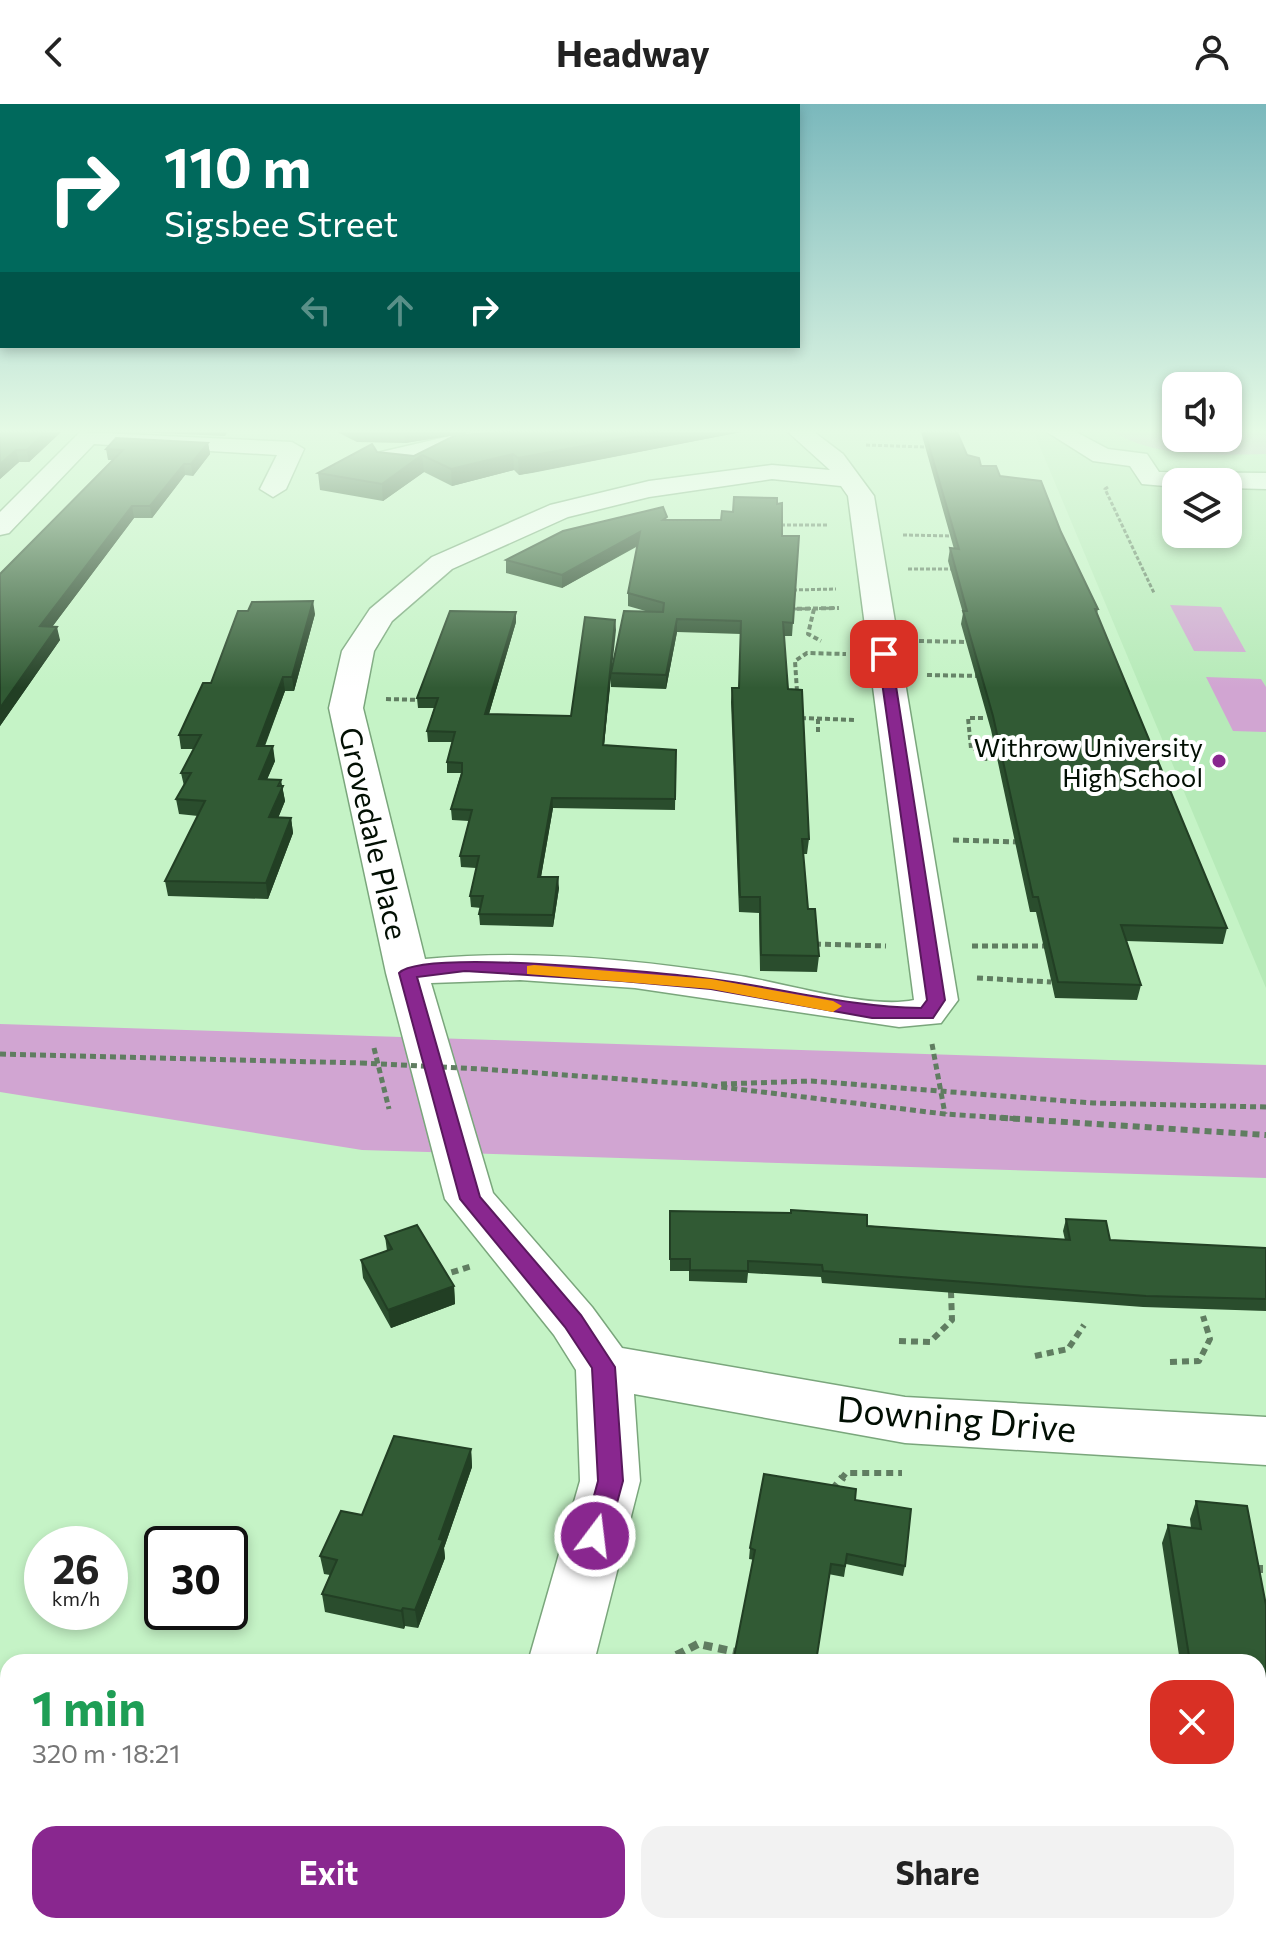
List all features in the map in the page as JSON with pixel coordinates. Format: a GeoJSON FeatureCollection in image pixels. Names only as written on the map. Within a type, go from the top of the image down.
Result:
{"type":"FeatureCollection","features":[{"type":"Feature","properties":{"kind":"street","name":"Grovedale Place"},"geometry":{"type":"LineString","coordinates":[[545,517],[442,563],[410,587],[373,625],[359,649],[346,708],[407,973],[470,1199],[573,1321],[604,1367]]}},
{"type":"Feature","properties":{"kind":"street"},"geometry":{"type":"LineString","coordinates":[[407,973],[465,965],[622,976],[711,984],[872,1013],[931,984],[864,517]]}},
{"type":"Feature","properties":{"kind":"street"},"geometry":{"type":"LineString","coordinates":[[563,1654],[610,1481],[604,1367]]}},
{"type":"Feature","properties":{"kind":"street","name":"Downing Drive"},"geometry":{"type":"LineString","coordinates":[[604,1367],[905,1420],[1266,1441]]}},
{"type":"Feature","properties":{"kind":"path"},"geometry":{"type":"LineString","coordinates":[[1118,517],[1154,593]]}},
{"type":"Feature","properties":{"kind":"path"},"geometry":{"type":"LineString","coordinates":[[781,525],[953,536]]}},
{"type":"Feature","properties":{"kind":"path"},"geometry":{"type":"LineString","coordinates":[[900,570],[951,569]]}},
{"type":"Feature","properties":{"kind":"path"},"geometry":{"type":"LineString","coordinates":[[783,609],[844,607]]}},
{"type":"Feature","properties":{"kind":"path"},"geometry":{"type":"LineString","coordinates":[[814,609],[808,634],[821,641]]}},
{"type":"Feature","properties":{"kind":"path"},"geometry":{"type":"LineString","coordinates":[[912,641],[966,642]]}},
{"type":"Feature","properties":{"kind":"path"},"geometry":{"type":"LineString","coordinates":[[797,691],[795,661],[807,653],[850,654]]}},
{"type":"Feature","properties":{"kind":"path"},"geometry":{"type":"LineString","coordinates":[[918,674],[988,677]]}},
{"type":"Feature","properties":{"kind":"path"},"geometry":{"type":"LineString","coordinates":[[380,699],[421,700]]}},
{"type":"Feature","properties":{"kind":"path"},"geometry":{"type":"LineString","coordinates":[[801,718],[858,720]]}},
{"type":"Feature","properties":{"kind":"path"},"geometry":{"type":"LineString","coordinates":[[983,718],[968,718],[971,748],[984,752],[984,759],[1001,759]]}},
{"type":"Feature","properties":{"kind":"path"},"geometry":{"type":"LineString","coordinates":[[818,719],[818,735]]}},
{"type":"Feature","properties":{"kind":"path"},"geometry":{"type":"LineString","coordinates":[[950,840],[1024,842]]}},
{"type":"Feature","properties":{"kind":"path"},"geometry":{"type":"LineString","coordinates":[[815,944],[931,984],[1051,982]]}},
{"type":"Feature","properties":{"kind":"path"},"geometry":{"type":"LineString","coordinates":[[931,984],[1046,946]]}},
{"type":"Feature","properties":{"kind":"path"},"geometry":{"type":"LineString","coordinates":[[931,984],[945,1114]]}},
{"type":"Feature","properties":{"kind":"path"},"geometry":{"type":"LineString","coordinates":[[374,1048],[389,1109]]}},
{"type":"Feature","properties":{"kind":"path"},"geometry":{"type":"LineString","coordinates":[[0,1054],[482,1069],[704,1085],[945,1114],[1266,1135]]}},
{"type":"Feature","properties":{"kind":"path"},"geometry":{"type":"LineString","coordinates":[[704,1085],[811,1081],[1093,1103],[1266,1107]]}},
{"type":"Feature","properties":{"kind":"path"},"geometry":{"type":"LineString","coordinates":[[899,1341],[930,1342],[952,1320],[951,1292]]}},
{"type":"Feature","properties":{"kind":"path"},"geometry":{"type":"LineString","coordinates":[[1170,1362],[1199,1361],[1210,1339],[1203,1316]]}},
{"type":"Feature","properties":{"kind":"path"},"geometry":{"type":"LineString","coordinates":[[1035,1356],[1068,1349],[1084,1325]]}},
{"type":"Feature","properties":{"kind":"path"},"geometry":{"type":"LineString","coordinates":[[829,1496],[846,1473],[902,1473]]}},
{"type":"Feature","properties":{"kind":"path"},"geometry":{"type":"LineString","coordinates":[[1249,1569],[1266,1569]]}},
{"type":"Feature","properties":{"kind":"path"},"geometry":{"type":"LineString","coordinates":[[679,1654],[698,1644],[736,1652]]}},
{"type":"Feature","properties":{"kind":"shaded area","name":"Withrow University High School"},"geometry":{"type":"Polygon","coordinates":[[[1069,517],[1162,517],[1162,548],[1242,548],[1242,517],[1266,517],[1266,988],[1069,517]]]}},
{"type":"Feature","properties":{"kind":"shaded area"},"geometry":{"type":"Polygon","coordinates":[[[1170,605],[1221,607],[1246,652],[1194,651],[1170,605]]]}},
{"type":"Feature","properties":{"kind":"shaded area"},"geometry":{"type":"Polygon","coordinates":[[[1206,677],[1261,679],[1266,687],[1266,732],[1233,731],[1206,677]]]}},
{"type":"Feature","properties":{"kind":"shaded area"},"geometry":{"type":"Polygon","coordinates":[[[0,1024],[1266,1065],[1266,1178],[362,1150],[0,1092],[0,1024]]]}},
{"type":"Feature","properties":{"kind":"building"},"geometry":{"type":"Polygon","coordinates":[[[56,517],[123,517],[40,626],[57,627],[0,708],[0,574],[56,517]]]}},
{"type":"Feature","properties":{"kind":"building"},"geometry":{"type":"Polygon","coordinates":[[[620,517],[721,520],[721,517],[782,517],[782,536],[799,536],[793,623],[783,622],[788,689],[802,690],[809,839],[802,839],[808,909],[815,909],[819,956],[761,955],[760,897],[740,897],[732,688],[739,688],[741,621],[677,619],[666,675],[611,673],[624,611],[663,612],[664,603],[628,593],[640,532],[562,575],[506,560],[563,531],[620,517]]]}},
{"type":"Feature","properties":{"kind":"building"},"geometry":{"type":"Polygon","coordinates":[[[950,517],[1055,517],[1098,609],[1095,609],[1227,928],[1121,925],[1141,985],[1058,982],[1038,897],[1033,897],[993,716],[963,611],[967,611],[950,548],[959,549],[950,517]]]}},
{"type":"Feature","properties":{"kind":"building"},"geometry":{"type":"Polygon","coordinates":[[[313,601],[292,677],[283,677],[257,746],[273,746],[259,779],[281,780],[278,786],[283,786],[269,817],[291,818],[266,883],[165,881],[205,801],[176,799],[191,773],[181,773],[201,735],[179,735],[203,683],[211,683],[238,611],[248,611],[252,602],[313,601]]]}},
{"type":"Feature","properties":{"kind":"building"},"geometry":{"type":"Polygon","coordinates":[[[450,611],[516,612],[485,714],[571,716],[585,617],[615,620],[603,745],[676,750],[675,799],[552,798],[538,877],[558,877],[553,915],[479,914],[483,896],[470,896],[479,856],[460,856],[472,810],[451,809],[462,773],[462,763],[447,762],[455,732],[427,731],[438,698],[417,698],[450,611]]]}},
{"type":"Feature","properties":{"kind":"building"},"geometry":{"type":"Polygon","coordinates":[[[791,1210],[867,1215],[867,1226],[1070,1240],[1066,1219],[1106,1221],[1110,1240],[1266,1248],[1266,1299],[1146,1296],[823,1271],[822,1265],[748,1261],[748,1271],[690,1270],[690,1259],[670,1259],[670,1211],[791,1213],[791,1210]]]}},
{"type":"Feature","properties":{"kind":"building"},"geometry":{"type":"Polygon","coordinates":[[[417,1225],[454,1286],[388,1310],[361,1260],[392,1249],[385,1236],[417,1225]]]}},
{"type":"Feature","properties":{"kind":"building"},"geometry":{"type":"Polygon","coordinates":[[[394,1436],[471,1449],[439,1539],[443,1540],[415,1610],[403,1608],[401,1611],[322,1594],[337,1560],[320,1556],[341,1511],[362,1515],[394,1436]]]}},
{"type":"Feature","properties":{"kind":"building"},"geometry":{"type":"Polygon","coordinates":[[[764,1474],[856,1489],[855,1500],[911,1509],[905,1566],[847,1554],[845,1566],[831,1564],[817,1654],[735,1654],[755,1550],[750,1548],[764,1474]]]}},
{"type":"Feature","properties":{"kind":"building"},"geometry":{"type":"Polygon","coordinates":[[[1196,1501],[1247,1506],[1266,1605],[1266,1654],[1189,1654],[1168,1525],[1201,1529],[1196,1501]]]}},
{"type":"Feature","properties":{"kind":"slow traffic"},"geometry":{"type":"LineString","coordinates":[[534,970],[711,984],[833,1006]]}},
{"type":"Feature","properties":{"kind":"place","name":"Withrow University High School"},"geometry":{"type":"Point","coordinates":[1219,761]}},
{"type":"Feature","properties":{"kind":"route"},"geometry":{"type":"LineString","coordinates":[[595,1536],[610,1481],[604,1367],[573,1321],[470,1199],[407,973],[465,965],[622,976],[711,984],[872,1013],[926,1014],[936,1000],[884,654]]}}]}
